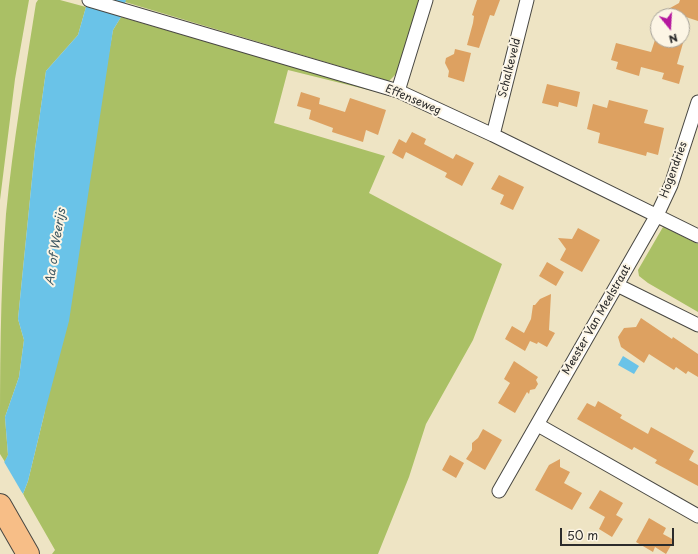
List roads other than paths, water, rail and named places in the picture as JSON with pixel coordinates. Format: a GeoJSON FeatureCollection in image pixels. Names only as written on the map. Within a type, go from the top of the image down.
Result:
{"type":"FeatureCollection","features":[{"type":"Feature","properties":{"kind":"highway"},"geometry":{"type":"LineString","coordinates":[[0,506],[28,554]]}},
{"type":"Feature","properties":{"kind":"street","name":"Effenseweg"},"geometry":{"type":"LineString","coordinates":[[89,0],[398,91],[493,135],[698,236]]}},
{"type":"Feature","properties":{"kind":"street"},"geometry":{"type":"LineString","coordinates":[[398,91],[426,0]]}},
{"type":"Feature","properties":{"kind":"street","name":"Schalkeveld"},"geometry":{"type":"LineString","coordinates":[[493,135],[527,0]]}},
{"type":"Feature","properties":{"kind":"street","name":"Hogendries"},"geometry":{"type":"LineString","coordinates":[[657,216],[671,184],[698,102]]}},
{"type":"Feature","properties":{"kind":"street","name":"Meester Van Meelstraat"},"geometry":{"type":"LineString","coordinates":[[499,491],[657,216]]}},
{"type":"Feature","properties":{"kind":"street"},"geometry":{"type":"LineString","coordinates":[[617,285],[698,325]]}},
{"type":"Feature","properties":{"kind":"street"},"geometry":{"type":"LineString","coordinates":[[538,425],[698,516]]}},
{"type":"Feature","properties":{"kind":"water","name":"Aa of Weerijs"},"geometry":{"type":"Polygon","coordinates":[[[88,0],[126,0],[121,17],[113,30],[69,321],[28,481],[23,494],[0,470],[8,455],[5,417],[19,377],[24,340],[18,319],[35,149],[46,71],[78,35],[88,0]]]}},
{"type":"Feature","properties":{"kind":"water"},"geometry":{"type":"Polygon","coordinates":[[[623,356],[639,366],[634,374],[618,365],[623,356]]]}}]}
